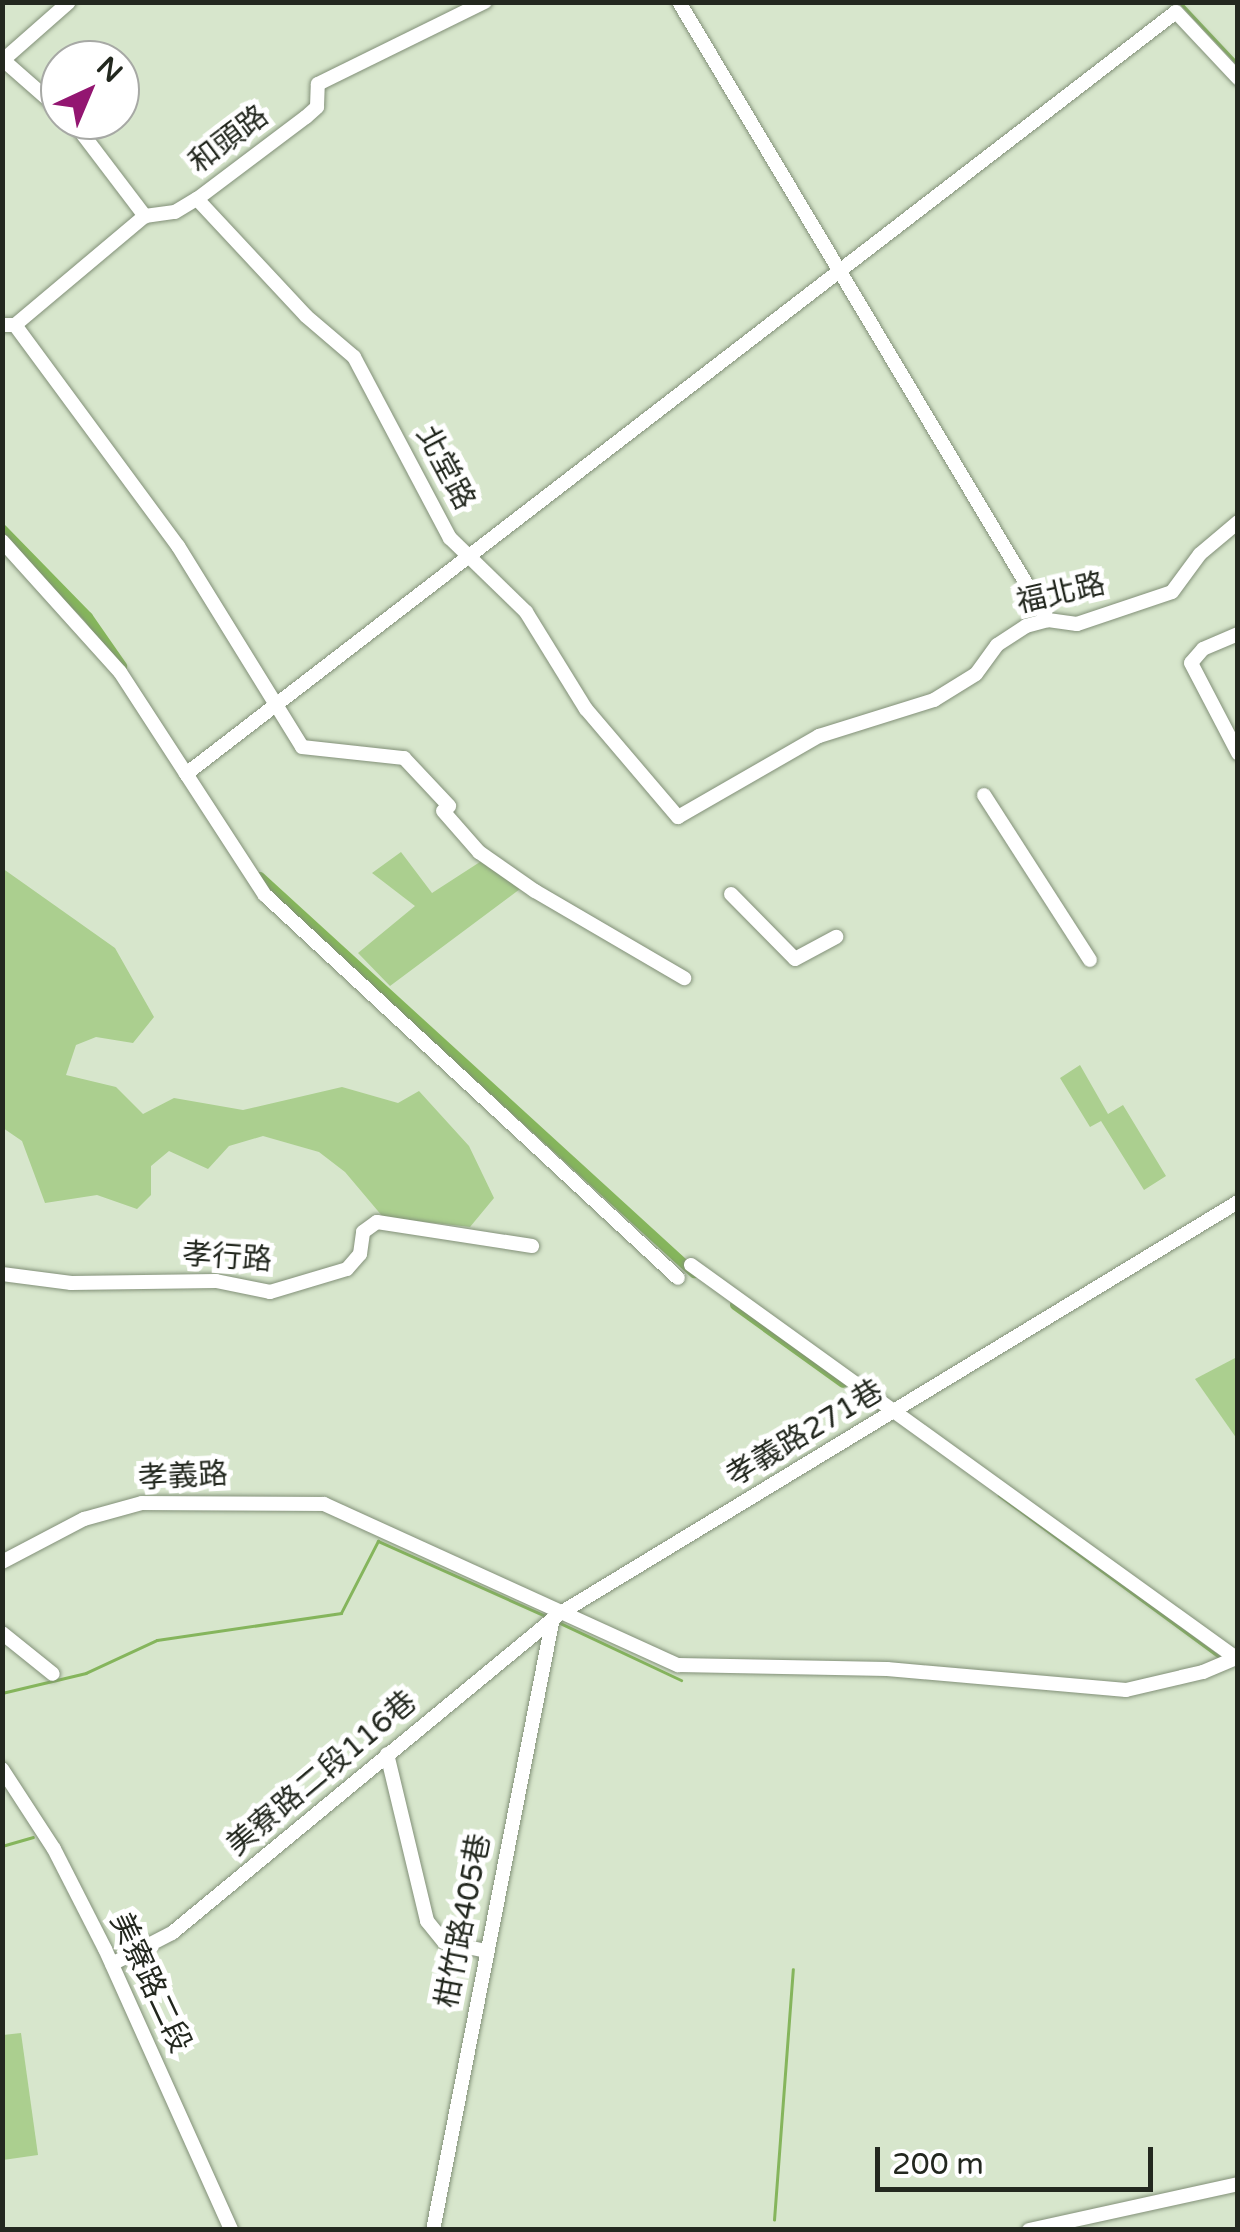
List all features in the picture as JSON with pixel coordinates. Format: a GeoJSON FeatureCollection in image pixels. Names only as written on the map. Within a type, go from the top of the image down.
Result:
{"type":"FeatureCollection","features":[{"type":"Feature","properties":{"kind":"street"},"geometry":{"type":"LineString","coordinates":[[40,92],[3,60],[69,2]]}},
{"type":"Feature","properties":{"kind":"street","name":"和頭路"},"geometry":{"type":"LineString","coordinates":[[9,325],[145,216],[175,212],[197,199],[317,106],[318,84],[485,2]]}},
{"type":"Feature","properties":{"kind":"street"},"geometry":{"type":"LineString","coordinates":[[679,2],[1048,620]]}},
{"type":"Feature","properties":{"kind":"street"},"geometry":{"type":"LineString","coordinates":[[186,774],[1176,12],[1238,78]]}},
{"type":"Feature","properties":{"kind":"street"},"geometry":{"type":"LineString","coordinates":[[87,140],[145,216]]}},
{"type":"Feature","properties":{"kind":"street","name":"北堂路"},"geometry":{"type":"LineString","coordinates":[[197,199],[306,316],[354,357],[450,538],[526,612],[586,709],[670,812],[691,812],[729,791]]}},
{"type":"Feature","properties":{"kind":"street"},"geometry":{"type":"LineString","coordinates":[[9,325],[178,546],[302,747],[404,758],[479,852],[536,891],[684,978]]}},
{"type":"Feature","properties":{"kind":"street","name":"福北路"},"geometry":{"type":"LineString","coordinates":[[729,791],[819,736],[934,700],[976,674],[1011,633],[1048,620],[1077,624],[1172,592],[1200,554],[1238,522]]}},
{"type":"Feature","properties":{"kind":"street"},"geometry":{"type":"LineString","coordinates":[[2,541],[110,659],[265,895],[678,1278]]}},
{"type":"Feature","properties":{"kind":"street"},"geometry":{"type":"LineString","coordinates":[[1238,634],[1203,649],[1191,663],[1238,753]]}},
{"type":"Feature","properties":{"kind":"street"},"geometry":{"type":"LineString","coordinates":[[984,795],[1090,960]]}},
{"type":"Feature","properties":{"kind":"street"},"geometry":{"type":"LineString","coordinates":[[731,894],[795,960],[836,938]]}},
{"type":"Feature","properties":{"kind":"street","name":"孝義路271巷"},"geometry":{"type":"LineString","coordinates":[[555,1619],[1238,1202]]}},
{"type":"Feature","properties":{"kind":"street","name":"孝行路"},"geometry":{"type":"LineString","coordinates":[[2,1274],[71,1282],[216,1281],[270,1292],[346,1269],[356,1262],[363,1232],[377,1222],[532,1246]]}},
{"type":"Feature","properties":{"kind":"street"},"geometry":{"type":"LineString","coordinates":[[692,1265],[1237,1657]]}},
{"type":"Feature","properties":{"kind":"street","name":"孝義路"},"geometry":{"type":"LineString","coordinates":[[2,1562],[84,1519],[142,1504],[324,1504],[374,1525],[555,1619],[692,1667],[887,1668],[1126,1690],[1203,1672],[1237,1657]]}},
{"type":"Feature","properties":{"kind":"street","name":"美寮路二段116巷"},"geometry":{"type":"LineString","coordinates":[[112,1964],[172,1934],[555,1619]]}},
{"type":"Feature","properties":{"kind":"street","name":"柑竹路405巷"},"geometry":{"type":"LineString","coordinates":[[433,2230],[555,1619]]}},
{"type":"Feature","properties":{"kind":"street"},"geometry":{"type":"LineString","coordinates":[[2,1633],[53,1674]]}},
{"type":"Feature","properties":{"kind":"street"},"geometry":{"type":"LineString","coordinates":[[387,1754],[427,1921],[444,1942],[486,1951]]}},
{"type":"Feature","properties":{"kind":"street","name":"美寮路二段"},"geometry":{"type":"LineString","coordinates":[[2,1770],[54,1849],[112,1964],[231,2230]]}},
{"type":"Feature","properties":{"kind":"street"},"geometry":{"type":"LineString","coordinates":[[1029,2230],[1238,2184]]}},
{"type":"Feature","properties":{"kind":"green space"},"geometry":{"type":"Polygon","coordinates":[[[401,852],[432,893],[483,860],[524,886],[390,986],[358,953],[415,906],[372,873],[401,852]]]}},
{"type":"Feature","properties":{"kind":"green space"},"geometry":{"type":"Polygon","coordinates":[[[2,868],[115,948],[154,1017],[133,1043],[96,1037],[76,1045],[66,1075],[116,1087],[143,1114],[174,1098],[243,1110],[342,1087],[398,1103],[419,1091],[469,1146],[494,1198],[470,1227],[383,1217],[345,1172],[319,1152],[263,1136],[229,1146],[208,1169],[169,1151],[151,1166],[151,1195],[137,1209],[97,1195],[45,1203],[22,1141],[3,1128],[2,868]]]}},
{"type":"Feature","properties":{"kind":"green space"},"geometry":{"type":"Polygon","coordinates":[[[1080,1065],[1108,1114],[1123,1105],[1166,1176],[1144,1190],[1101,1121],[1090,1127],[1060,1078],[1080,1065]]]}},
{"type":"Feature","properties":{"kind":"green space"},"geometry":{"type":"Polygon","coordinates":[[[1237,1357],[1237,1439],[1195,1379],[1237,1357]]]}},
{"type":"Feature","properties":{"kind":"green space"},"geometry":{"type":"Polygon","coordinates":[[[21,2033],[38,2155],[3,2160],[3,2035],[21,2033]]]}},
{"type":"Feature","properties":{"kind":"waterway"},"geometry":{"type":"LineString","coordinates":[[1180,2],[1238,64]]}},
{"type":"Feature","properties":{"kind":"waterway"},"geometry":{"type":"LineString","coordinates":[[2,529],[88,617],[122,666]]}},
{"type":"Feature","properties":{"kind":"waterway"},"geometry":{"type":"LineString","coordinates":[[260,877],[694,1273]]}},
{"type":"Feature","properties":{"kind":"waterway"},"geometry":{"type":"LineString","coordinates":[[735,1305],[843,1383]]}},
{"type":"Feature","properties":{"kind":"waterway"},"geometry":{"type":"LineString","coordinates":[[999,1495],[1222,1659]]}},
{"type":"Feature","properties":{"kind":"waterway"},"geometry":{"type":"LineString","coordinates":[[2,1693],[86,1673],[157,1640],[341,1613],[378,1541],[548,1617]]}},
{"type":"Feature","properties":{"kind":"waterway"},"geometry":{"type":"LineString","coordinates":[[560,1623],[681,1680]]}},
{"type":"Feature","properties":{"kind":"waterway"},"geometry":{"type":"LineString","coordinates":[[2,1846],[33,1837]]}},
{"type":"Feature","properties":{"kind":"waterway"},"geometry":{"type":"LineString","coordinates":[[774,2220],[793,1970]]}}]}
